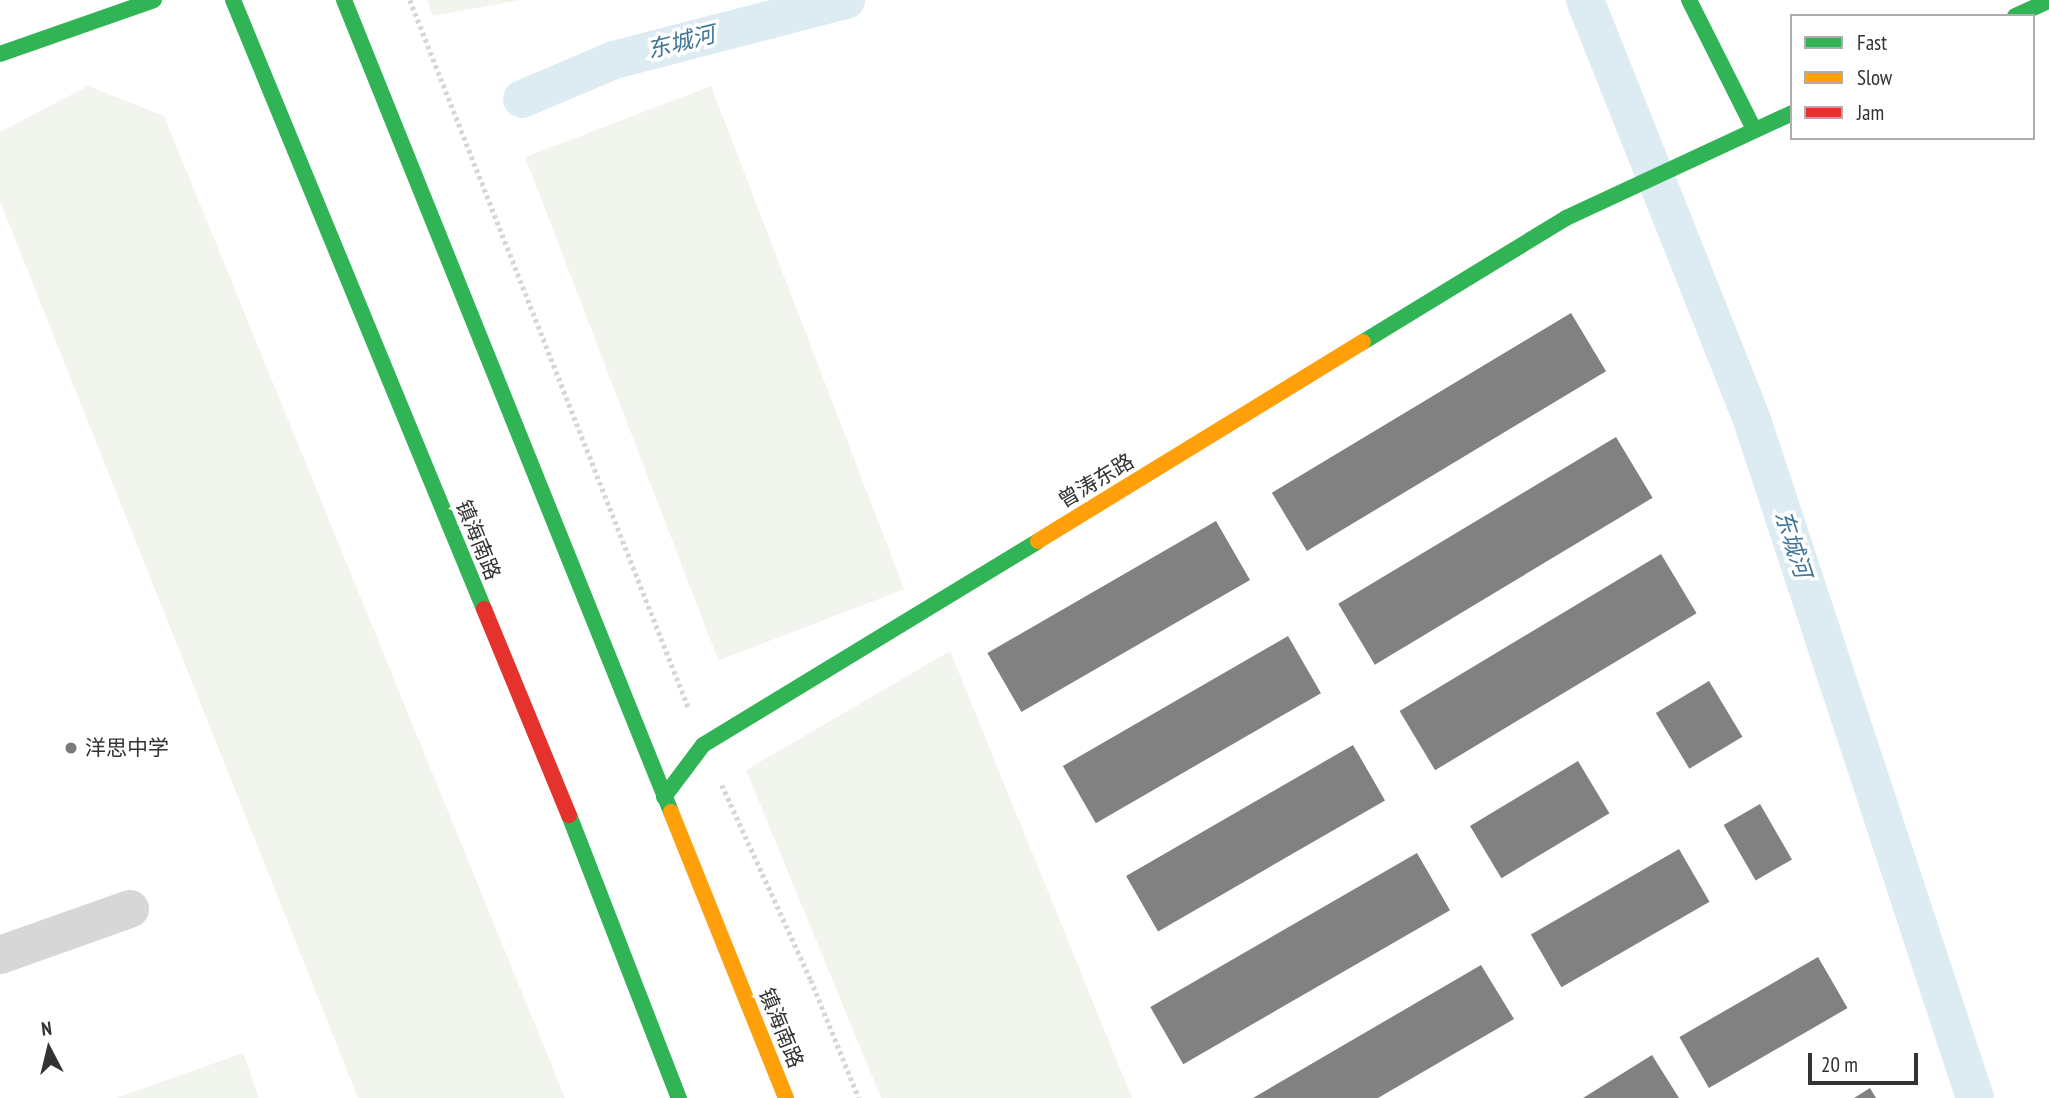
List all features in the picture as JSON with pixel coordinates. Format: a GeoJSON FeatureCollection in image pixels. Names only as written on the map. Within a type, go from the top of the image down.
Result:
{"type":"FeatureCollection","features":[{"type":"Feature","properties":{"kind":"main road"},"geometry":{"type":"LineString","coordinates":[[0,54],[154,0]]}},
{"type":"Feature","properties":{"kind":"main road","name":"镇海南路"},"geometry":{"type":"LineString","coordinates":[[233,0],[577,835],[679,1098]]}},
{"type":"Feature","properties":{"kind":"main road","name":"镇海南路"},"geometry":{"type":"LineString","coordinates":[[344,0],[786,1098]]}},
{"type":"Feature","properties":{"kind":"main road"},"geometry":{"type":"LineString","coordinates":[[1689,0],[1754,129],[1790,114]]}},
{"type":"Feature","properties":{"kind":"main road"},"geometry":{"type":"LineString","coordinates":[[2020,14],[2049,1]]}},
{"type":"Feature","properties":{"kind":"main road","name":"曾涛东路"},"geometry":{"type":"LineString","coordinates":[[664,797],[703,745],[1566,218],[1754,129]]}},
{"type":"Feature","properties":{"kind":"street"},"geometry":{"type":"LineString","coordinates":[[0,956],[130,909]]}},
{"type":"Feature","properties":{"kind":"path"},"geometry":{"type":"LineString","coordinates":[[410,0],[703,745],[811,980],[859,1098]]}},
{"type":"Feature","properties":{"kind":"shaded area"},"geometry":{"type":"Polygon","coordinates":[[[427,0],[520,0],[433,16],[427,0]]]}},
{"type":"Feature","properties":{"kind":"shaded area"},"geometry":{"type":"Polygon","coordinates":[[[88,86],[164,116],[565,1098],[358,1098],[0,201],[0,132],[88,86]]]}},
{"type":"Feature","properties":{"kind":"shaded area"},"geometry":{"type":"Polygon","coordinates":[[[711,86],[904,589],[718,661],[525,157],[711,86]]]}},
{"type":"Feature","properties":{"kind":"shaded area"},"geometry":{"type":"Polygon","coordinates":[[[950,651],[1132,1098],[881,1098],[746,770],[950,651]]]}},
{"type":"Feature","properties":{"kind":"shaded area"},"geometry":{"type":"Polygon","coordinates":[[[243,1053],[259,1098],[116,1098],[243,1053]]]}},
{"type":"Feature","properties":{"kind":"building"},"geometry":{"type":"Polygon","coordinates":[[[1571,313],[1606,371],[1307,551],[1272,493],[1571,313]]]}},
{"type":"Feature","properties":{"kind":"building"},"geometry":{"type":"Polygon","coordinates":[[[1616,437],[1653,498],[1375,665],[1338,604],[1616,437]]]}},
{"type":"Feature","properties":{"kind":"building"},"geometry":{"type":"Polygon","coordinates":[[[1216,521],[1250,580],[1021,712],[987,653],[1216,521]]]}},
{"type":"Feature","properties":{"kind":"building"},"geometry":{"type":"Polygon","coordinates":[[[1661,554],[1697,613],[1435,770],[1400,711],[1661,554]]]}},
{"type":"Feature","properties":{"kind":"building"},"geometry":{"type":"Polygon","coordinates":[[[1288,636],[1321,693],[1096,823],[1063,766],[1288,636]]]}},
{"type":"Feature","properties":{"kind":"building"},"geometry":{"type":"Polygon","coordinates":[[[1709,681],[1742,737],[1689,769],[1656,713],[1709,681]]]}},
{"type":"Feature","properties":{"kind":"building"},"geometry":{"type":"Polygon","coordinates":[[[1353,745],[1385,800],[1158,931],[1126,876],[1353,745]]]}},
{"type":"Feature","properties":{"kind":"building"},"geometry":{"type":"Polygon","coordinates":[[[1578,761],[1609,813],[1501,878],[1470,826],[1578,761]]]}},
{"type":"Feature","properties":{"kind":"building"},"geometry":{"type":"Polygon","coordinates":[[[1760,804],[1792,859],[1756,880],[1724,825],[1760,804]]]}},
{"type":"Feature","properties":{"kind":"building"},"geometry":{"type":"Polygon","coordinates":[[[1679,849],[1710,902],[1561,987],[1531,934],[1679,849]]]}},
{"type":"Feature","properties":{"kind":"building"},"geometry":{"type":"Polygon","coordinates":[[[1417,853],[1450,910],[1183,1064],[1150,1007],[1417,853]]]}},
{"type":"Feature","properties":{"kind":"building"},"geometry":{"type":"Polygon","coordinates":[[[1818,957],[1848,1008],[1709,1088],[1679,1037],[1818,957]]]}},
{"type":"Feature","properties":{"kind":"building"},"geometry":{"type":"Polygon","coordinates":[[[1481,965],[1514,1019],[1378,1098],[1253,1098],[1481,965]]]}},
{"type":"Feature","properties":{"kind":"building"},"geometry":{"type":"Polygon","coordinates":[[[1652,1055],[1679,1098],[1583,1098],[1652,1055]]]}},
{"type":"Feature","properties":{"kind":"building"},"geometry":{"type":"Polygon","coordinates":[[[1870,1088],[1876,1098],[1854,1098],[1870,1088]]]}},
{"type":"Feature","properties":{"kind":"waterway","name":"东城河"},"geometry":{"type":"LineString","coordinates":[[522,99],[614,60],[846,0]]}},
{"type":"Feature","properties":{"kind":"waterway","name":"东城河"},"geometry":{"type":"LineString","coordinates":[[1585,0],[1753,423],[1975,1098]]}},
{"type":"Feature","properties":{"kind":"traffic: fast"},"geometry":{"type":"LineString","coordinates":[[0,54],[154,0]]}},
{"type":"Feature","properties":{"kind":"traffic: fast"},"geometry":{"type":"LineString","coordinates":[[233,0],[484,609]]}},
{"type":"Feature","properties":{"kind":"traffic: fast"},"geometry":{"type":"LineString","coordinates":[[344,0],[671,812]]}},
{"type":"Feature","properties":{"kind":"traffic: fast"},"geometry":{"type":"LineString","coordinates":[[1689,0],[1754,129]]}},
{"type":"Feature","properties":{"kind":"traffic: fast"},"geometry":{"type":"LineString","coordinates":[[2020,14],[2049,1]]}},
{"type":"Feature","properties":{"kind":"traffic: fast"},"geometry":{"type":"LineString","coordinates":[[1363,342],[1566,218],[1790,114]]}},
{"type":"Feature","properties":{"kind":"traffic: fast"},"geometry":{"type":"LineString","coordinates":[[664,797],[703,745],[1038,541]]}},
{"type":"Feature","properties":{"kind":"traffic: fast"},"geometry":{"type":"LineString","coordinates":[[569,815],[679,1098]]}},
{"type":"Feature","properties":{"kind":"traffic: slow"},"geometry":{"type":"LineString","coordinates":[[1038,541],[1363,342]]}},
{"type":"Feature","properties":{"kind":"traffic: slow"},"geometry":{"type":"LineString","coordinates":[[671,812],[786,1098]]}},
{"type":"Feature","properties":{"kind":"traffic: jam"},"geometry":{"type":"LineString","coordinates":[[484,609],[569,815]]}},
{"type":"Feature","properties":{"kind":"place","name":"洋思中学"},"geometry":{"type":"Point","coordinates":[71,748]}}]}
